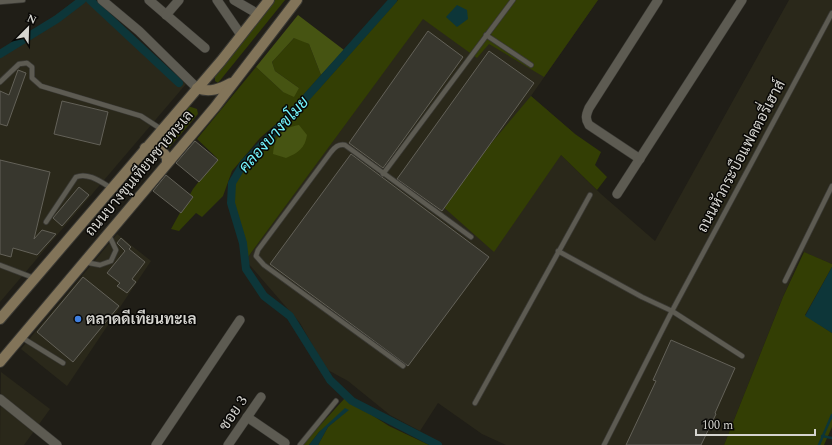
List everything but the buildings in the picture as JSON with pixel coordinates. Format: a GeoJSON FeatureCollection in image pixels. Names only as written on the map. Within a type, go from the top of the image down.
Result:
{"type":"FeatureCollection","features":[{"type":"Feature","properties":{"kind":"main road","name":"ถนนบางขุนเทียนชายทะเล"},"geometry":{"type":"LineString","coordinates":[[0,319],[197,88],[268,0]]}},
{"type":"Feature","properties":{"kind":"main road","name":"ถนนบางขุนเทียนชายทะเล"},"geometry":{"type":"LineString","coordinates":[[0,362],[168,163],[297,0]]}},
{"type":"Feature","properties":{"kind":"main road"},"geometry":{"type":"LineString","coordinates":[[197,88],[205,92],[221,88],[234,81]]}},
{"type":"Feature","properties":{"kind":"main road"},"geometry":{"type":"LineString","coordinates":[[145,148],[159,148],[167,157],[168,163]]}},
{"type":"Feature","properties":{"kind":"street"},"geometry":{"type":"LineString","coordinates":[[102,0],[144,36],[197,88]]}},
{"type":"Feature","properties":{"kind":"street"},"geometry":{"type":"LineString","coordinates":[[149,0],[205,48]]}},
{"type":"Feature","properties":{"kind":"street"},"geometry":{"type":"LineString","coordinates":[[166,15],[179,0]]}},
{"type":"Feature","properties":{"kind":"street"},"geometry":{"type":"LineString","coordinates":[[217,0],[241,35]]}},
{"type":"Feature","properties":{"kind":"street"},"geometry":{"type":"LineString","coordinates":[[640,159],[589,125],[586,120],[586,115],[588,108],[658,0]]}},
{"type":"Feature","properties":{"kind":"street"},"geometry":{"type":"LineString","coordinates":[[617,194],[742,0]]}},
{"type":"Feature","properties":{"kind":"street"},"geometry":{"type":"LineString","coordinates":[[227,14],[236,1],[258,14]]}},
{"type":"Feature","properties":{"kind":"street"},"geometry":{"type":"LineString","coordinates":[[156,445],[240,320]]}},
{"type":"Feature","properties":{"kind":"street","name":"ซอย 3"},"geometry":{"type":"LineString","coordinates":[[228,445],[261,397]]}},
{"type":"Feature","properties":{"kind":"street"},"geometry":{"type":"LineString","coordinates":[[0,399],[57,445]]}},
{"type":"Feature","properties":{"kind":"street"},"geometry":{"type":"LineString","coordinates":[[247,417],[285,443]]}},
{"type":"Feature","properties":{"kind":"lane"},"geometry":{"type":"LineString","coordinates":[[0,2],[23,0]]}},
{"type":"Feature","properties":{"kind":"lane"},"geometry":{"type":"LineString","coordinates":[[383,174],[513,0]]}},
{"type":"Feature","properties":{"kind":"lane","name":"ถนนหัวกระบือแฟคตอรี่เฮาส์"},"geometry":{"type":"LineString","coordinates":[[604,445],[672,311],[832,13]]}},
{"type":"Feature","properties":{"kind":"lane"},"geometry":{"type":"LineString","coordinates":[[486,35],[530,65]]}},
{"type":"Feature","properties":{"kind":"lane"},"geometry":{"type":"LineString","coordinates":[[0,82],[19,64],[27,63],[32,67],[32,78],[41,86],[141,116],[160,130]]}},
{"type":"Feature","properties":{"kind":"lane"},"geometry":{"type":"LineString","coordinates":[[402,366],[264,265],[256,256],[258,250],[336,146],[345,145],[471,237]]}},
{"type":"Feature","properties":{"kind":"lane"},"geometry":{"type":"LineString","coordinates":[[46,222],[76,177],[82,175],[91,177],[111,188]]}},
{"type":"Feature","properties":{"kind":"lane"},"geometry":{"type":"LineString","coordinates":[[785,281],[832,186]]}},
{"type":"Feature","properties":{"kind":"lane"},"geometry":{"type":"LineString","coordinates":[[475,403],[590,195]]}},
{"type":"Feature","properties":{"kind":"lane"},"geometry":{"type":"LineString","coordinates":[[84,262],[100,265],[111,262],[116,250],[108,233]]}},
{"type":"Feature","properties":{"kind":"lane"},"geometry":{"type":"LineString","coordinates":[[558,251],[642,297],[672,311],[742,356]]}},
{"type":"Feature","properties":{"kind":"lane"},"geometry":{"type":"LineString","coordinates":[[0,265],[34,278]]}},
{"type":"Feature","properties":{"kind":"lane"},"geometry":{"type":"LineString","coordinates":[[21,337],[63,363]]}},
{"type":"Feature","properties":{"kind":"lane"},"geometry":{"type":"LineString","coordinates":[[300,445],[336,401]]}},
{"type":"Feature","properties":{"kind":"shaded area"},"geometry":{"type":"Polygon","coordinates":[[[76,0],[93,0],[186,84],[0,302],[0,56],[76,0]]]}},
{"type":"Feature","properties":{"kind":"shaded area"},"geometry":{"type":"Polygon","coordinates":[[[436,0],[598,0],[531,96],[575,134],[561,155],[601,194],[655,241],[789,0],[832,0],[832,264],[803,252],[783,297],[724,445],[506,445],[482,434],[438,403],[420,431],[390,415],[348,381],[326,369],[300,323],[247,262],[248,257],[436,0]]]}},
{"type":"Feature","properties":{"kind":"shaded area"},"geometry":{"type":"Polygon","coordinates":[[[117,234],[151,261],[67,386],[21,349],[117,234]]]}},
{"type":"Feature","properties":{"kind":"shaded area"},"geometry":{"type":"Polygon","coordinates":[[[1,372],[50,409],[24,445],[0,445],[1,372]]]}},
{"type":"Feature","properties":{"kind":"green space"},"geometry":{"type":"Polygon","coordinates":[[[275,0],[285,0],[218,83],[215,81],[215,77],[275,0]]]}},
{"type":"Feature","properties":{"kind":"green space"},"geometry":{"type":"Polygon","coordinates":[[[398,0],[598,0],[544,77],[489,44],[477,58],[423,19],[248,257],[234,203],[234,184],[245,166],[318,90],[398,0]]]}},
{"type":"Feature","properties":{"kind":"green space"},"geometry":{"type":"Polygon","coordinates":[[[298,15],[344,50],[321,75],[309,44],[294,38],[272,62],[275,71],[299,88],[294,97],[283,92],[256,67],[298,15]]]}},
{"type":"Feature","properties":{"kind":"green space"},"geometry":{"type":"Polygon","coordinates":[[[295,37],[309,44],[321,75],[284,117],[260,138],[232,171],[223,196],[202,217],[196,213],[179,231],[171,229],[193,189],[217,158],[197,139],[256,67],[283,92],[299,88],[275,71],[272,62],[295,37]]]}},
{"type":"Feature","properties":{"kind":"green space"},"geometry":{"type":"Polygon","coordinates":[[[531,96],[575,134],[601,152],[595,165],[607,177],[597,190],[561,155],[494,252],[440,204],[531,96]]]}},
{"type":"Feature","properties":{"kind":"green space"},"geometry":{"type":"Polygon","coordinates":[[[188,106],[197,109],[198,114],[167,150],[158,143],[188,106]]]}},
{"type":"Feature","properties":{"kind":"green space"},"geometry":{"type":"Polygon","coordinates":[[[299,125],[307,135],[303,147],[286,158],[273,154],[275,143],[280,134],[288,128],[299,125]]]}},
{"type":"Feature","properties":{"kind":"green space"},"geometry":{"type":"Polygon","coordinates":[[[804,252],[832,264],[832,267],[805,315],[832,333],[832,427],[824,445],[724,445],[783,297],[804,252]]]}},
{"type":"Feature","properties":{"kind":"green space"},"geometry":{"type":"Polygon","coordinates":[[[345,398],[389,426],[429,445],[318,445],[328,427],[348,410],[319,432],[309,445],[302,445],[345,398]]]}},
{"type":"Feature","properties":{"kind":"water"},"geometry":{"type":"Polygon","coordinates":[[[457,5],[467,10],[468,19],[457,27],[446,17],[457,5]]]}},
{"type":"Feature","properties":{"kind":"water"},"geometry":{"type":"Polygon","coordinates":[[[832,267],[832,333],[805,316],[832,267]]]}},
{"type":"Feature","properties":{"kind":"water"},"geometry":{"type":"Polygon","coordinates":[[[345,408],[349,410],[328,427],[318,445],[309,445],[319,432],[345,408]]]}},
{"type":"Feature","properties":{"kind":"waterway"},"geometry":{"type":"LineString","coordinates":[[0,54],[57,19],[82,0]]}},
{"type":"Feature","properties":{"kind":"waterway"},"geometry":{"type":"LineString","coordinates":[[90,0],[179,83]]}},
{"type":"Feature","properties":{"kind":"waterway","name":"คลองบางขโมย"},"geometry":{"type":"LineString","coordinates":[[393,0],[288,118],[244,163],[232,183],[231,203],[243,243],[246,269],[264,296],[290,316],[330,380],[352,401],[438,445]]}},
{"type":"Feature","properties":{"kind":"waterway"},"geometry":{"type":"LineString","coordinates":[[819,445],[832,415]]}},
{"type":"Feature","properties":{"kind":"waterway"},"geometry":{"type":"LineString","coordinates":[[822,436],[832,438]]}},
{"type":"Feature","properties":{"kind":"place","name":"ตลาดดีเทียนทะเล"},"geometry":{"type":"Point","coordinates":[78,319]}}]}
